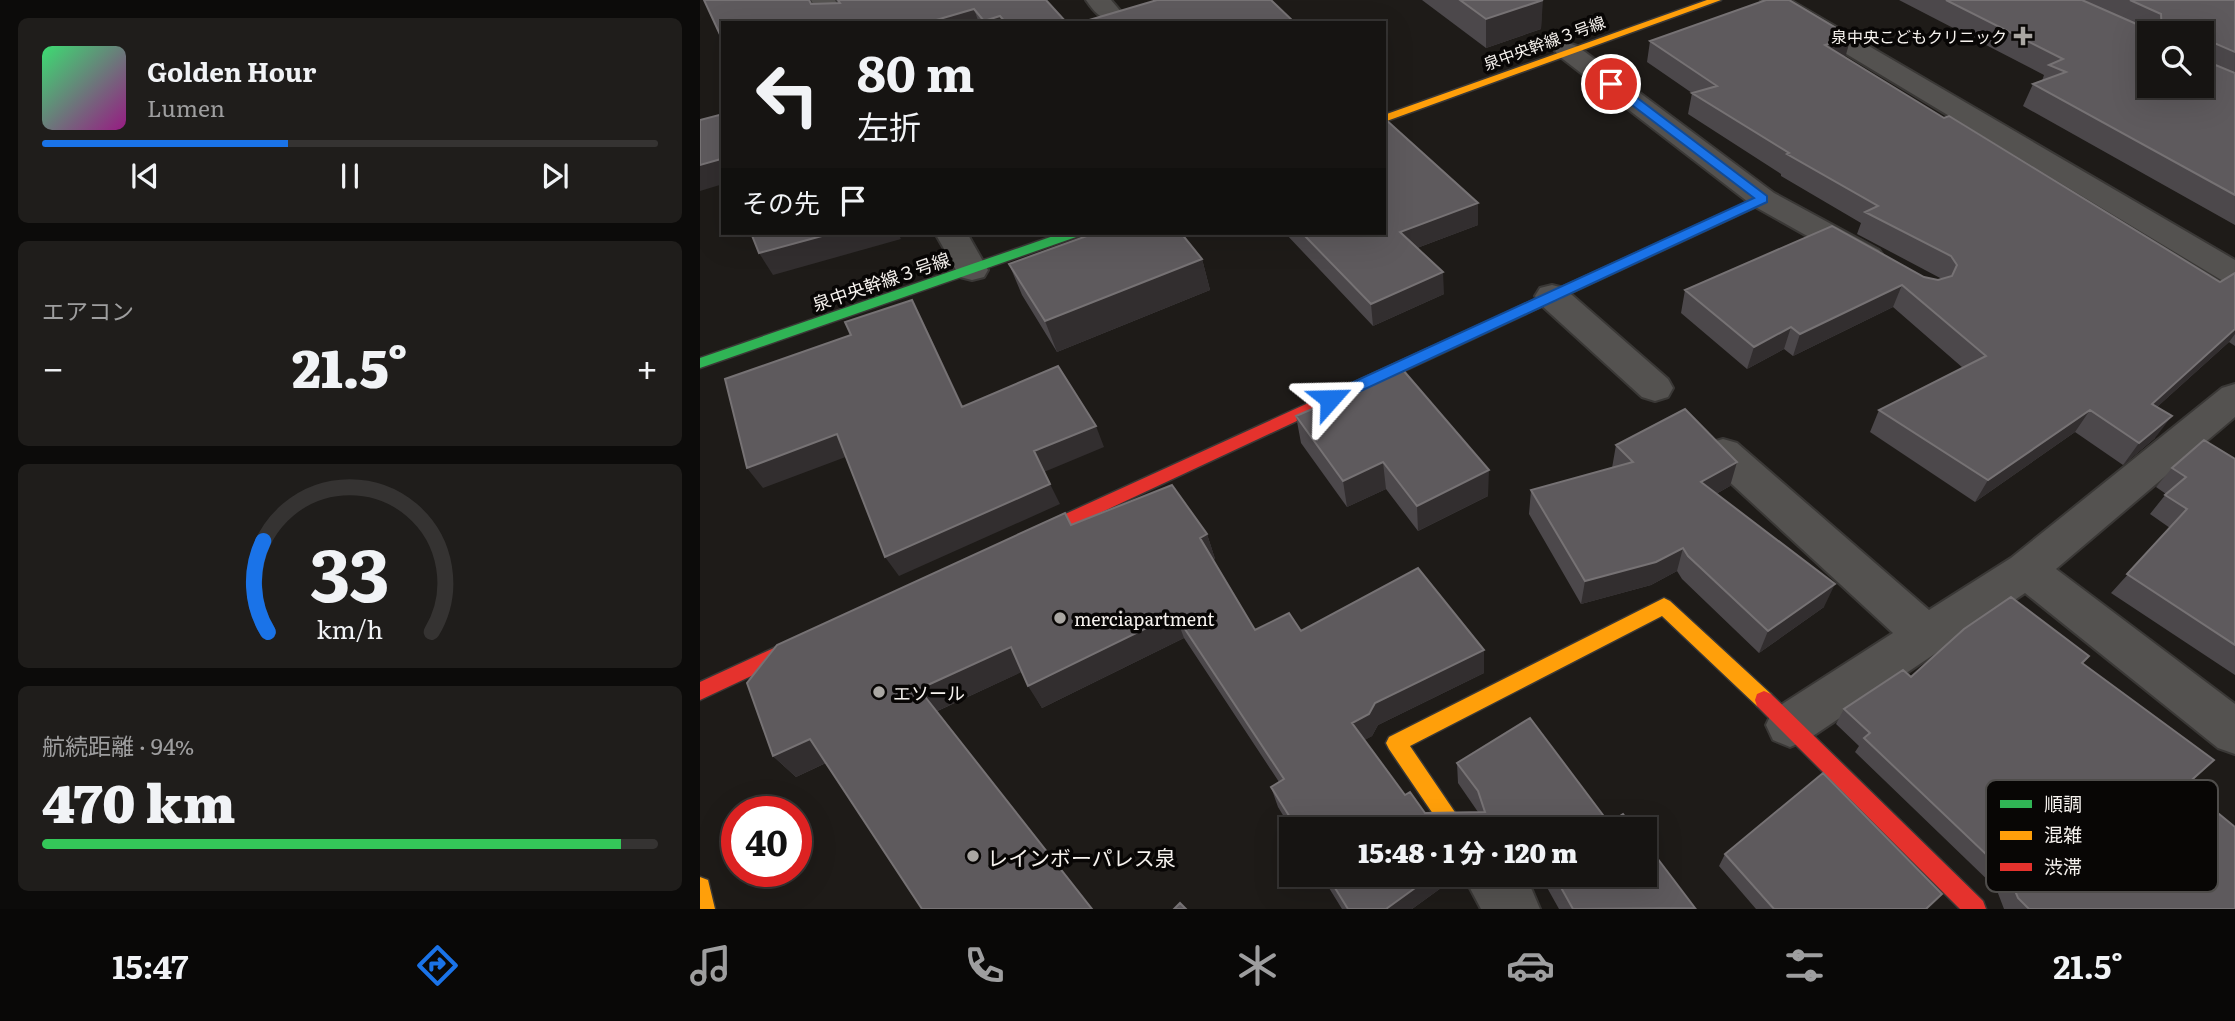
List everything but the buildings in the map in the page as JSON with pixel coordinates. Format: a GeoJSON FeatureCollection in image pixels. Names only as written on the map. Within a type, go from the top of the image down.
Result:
{"type":"FeatureCollection","features":[{"type":"Feature","properties":{"kind":"street"},"geometry":{"type":"LineString","coordinates":[[823,0],[834,21]]}},
{"type":"Feature","properties":{"kind":"street","name":"泉中央幹線３号線"},"geometry":{"type":"LineString","coordinates":[[1386,118],[1716,0]]}},
{"type":"Feature","properties":{"kind":"street"},"geometry":{"type":"LineString","coordinates":[[1773,0],[2235,274]]}},
{"type":"Feature","properties":{"kind":"street"},"geometry":{"type":"LineString","coordinates":[[1100,11],[1138,7]]}},
{"type":"Feature","properties":{"kind":"street"},"geometry":{"type":"LineString","coordinates":[[1568,51],[1763,199],[1893,270]]}},
{"type":"Feature","properties":{"kind":"street"},"geometry":{"type":"LineString","coordinates":[[1001,551],[1763,199]]}},
{"type":"Feature","properties":{"kind":"street"},"geometry":{"type":"LineString","coordinates":[[952,235],[972,270]]}},
{"type":"Feature","properties":{"kind":"street","name":"泉中央幹線３号線"},"geometry":{"type":"LineString","coordinates":[[700,363],[1068,235]]}},
{"type":"Feature","properties":{"kind":"street"},"geometry":{"type":"LineString","coordinates":[[1552,296],[1655,388]]}},
{"type":"Feature","properties":{"kind":"street"},"geometry":{"type":"LineString","coordinates":[[1790,725],[2025,570],[2235,397]]}},
{"type":"Feature","properties":{"kind":"street"},"geometry":{"type":"LineString","coordinates":[[1723,453],[1926,635]]}},
{"type":"Feature","properties":{"kind":"street"},"geometry":{"type":"LineString","coordinates":[[2025,570],[2235,732]]}},
{"type":"Feature","properties":{"kind":"street"},"geometry":{"type":"LineString","coordinates":[[1448,817],[1396,743],[1664,606],[1790,725],[1975,909]]}},
{"type":"Feature","properties":{"kind":"street"},"geometry":{"type":"LineString","coordinates":[[700,691],[826,632]]}},
{"type":"Feature","properties":{"kind":"street"},"geometry":{"type":"LineString","coordinates":[[1497,887],[1513,909]]}},
{"type":"Feature","properties":{"kind":"street"},"geometry":{"type":"LineString","coordinates":[[700,888],[704,909]]}},
{"type":"Feature","properties":{"kind":"traffic: fast"},"geometry":{"type":"LineString","coordinates":[[700,363],[1068,235]]}},
{"type":"Feature","properties":{"kind":"traffic: slow"},"geometry":{"type":"LineString","coordinates":[[1386,118],[1716,0]]}},
{"type":"Feature","properties":{"kind":"traffic: slow"},"geometry":{"type":"LineString","coordinates":[[1521,311],[1763,199]]}},
{"type":"Feature","properties":{"kind":"traffic: slow"},"geometry":{"type":"LineString","coordinates":[[1448,817],[1396,743],[1664,606],[1764,700]]}},
{"type":"Feature","properties":{"kind":"traffic: slow"},"geometry":{"type":"LineString","coordinates":[[700,888],[704,909]]}},
{"type":"Feature","properties":{"kind":"traffic: jam"},"geometry":{"type":"LineString","coordinates":[[1021,542],[1521,311]]}},
{"type":"Feature","properties":{"kind":"traffic: jam"},"geometry":{"type":"LineString","coordinates":[[700,691],[811,639]]}},
{"type":"Feature","properties":{"kind":"traffic: jam"},"geometry":{"type":"LineString","coordinates":[[1764,700],[1975,909]]}},
{"type":"Feature","properties":{"kind":"place","name":"泉中央こどもクリニック"},"geometry":{"type":"Point","coordinates":[2023,36]}},
{"type":"Feature","properties":{"kind":"place","name":"merciapartment"},"geometry":{"type":"Point","coordinates":[1060,618]}},
{"type":"Feature","properties":{"kind":"place","name":"エソール"},"geometry":{"type":"Point","coordinates":[879,692]}},
{"type":"Feature","properties":{"kind":"place","name":"レインボーパレス泉"},"geometry":{"type":"Point","coordinates":[973,856]}},
{"type":"Feature","properties":{"kind":"route"},"geometry":{"type":"LineString","coordinates":[[1330,399],[1763,199],[1611,84]]}}]}
